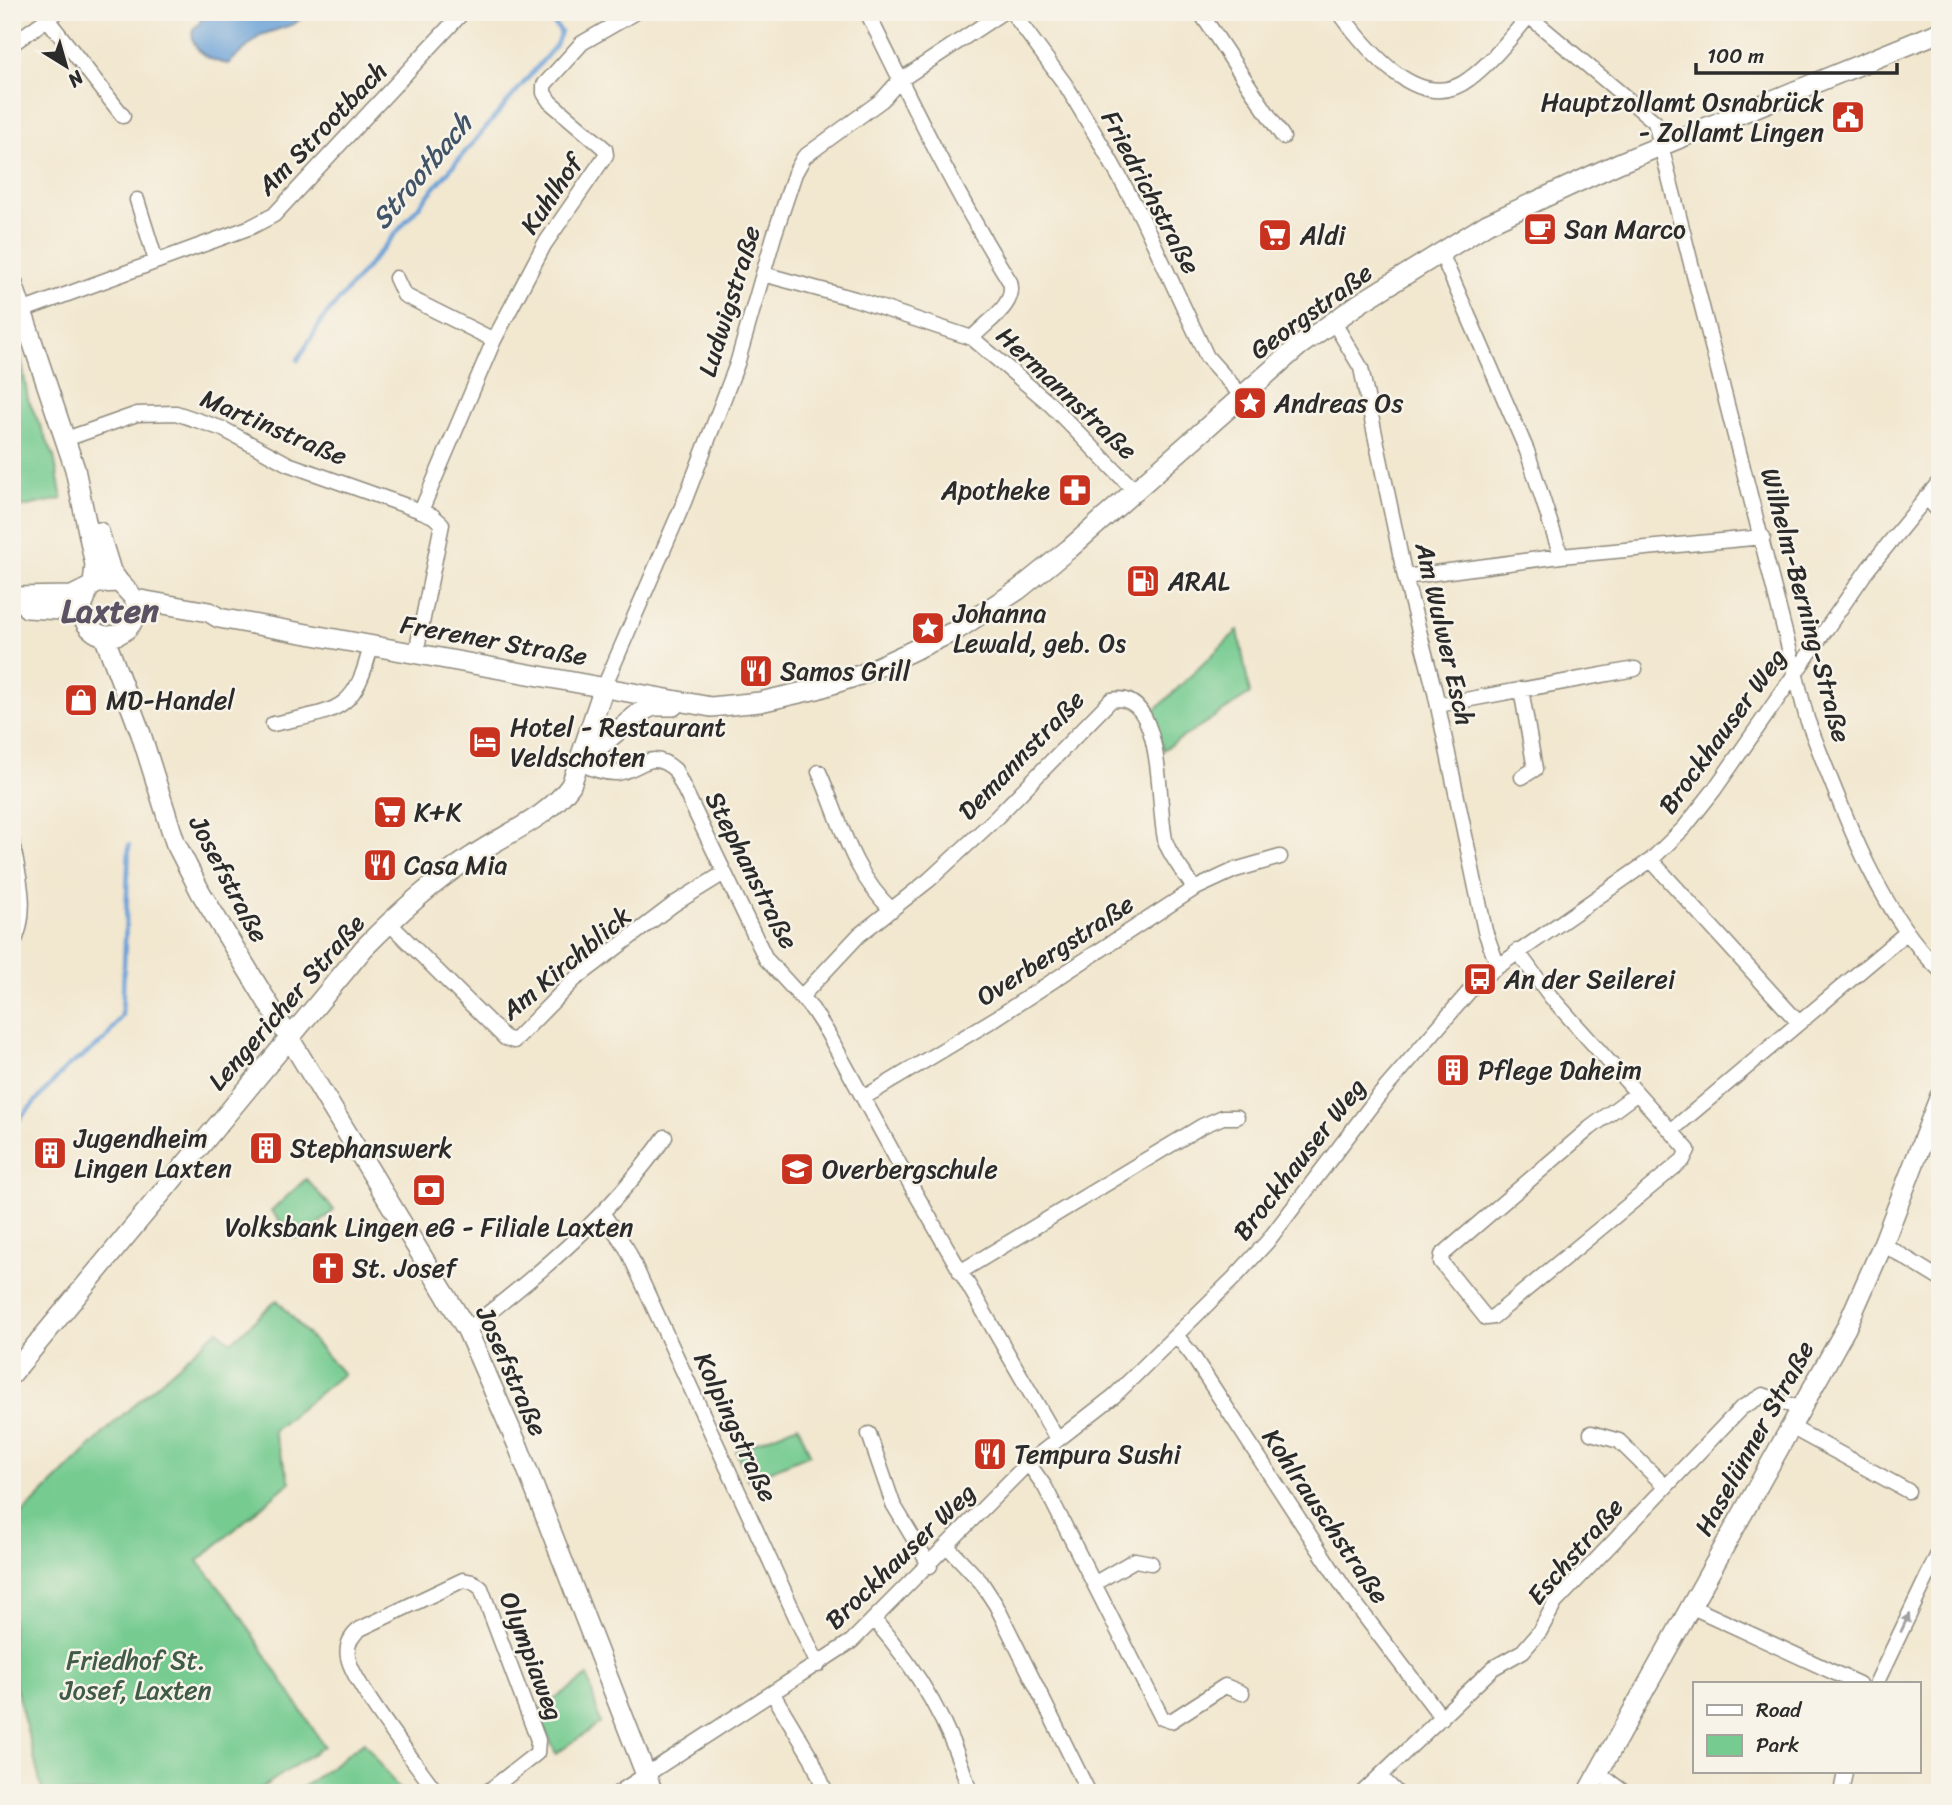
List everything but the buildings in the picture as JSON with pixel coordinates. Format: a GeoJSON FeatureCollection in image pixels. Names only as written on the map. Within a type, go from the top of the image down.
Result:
{"type":"FeatureCollection","features":[{"type":"Feature","properties":{"kind":"main road","name":"Georgstraße"},"geometry":{"type":"LineString","coordinates":[[760,702],[860,675],[955,631],[1038,574],[1242,396],[1333,321],[1487,223],[1553,191],[1940,32]]}},
{"type":"Feature","properties":{"kind":"main road"},"geometry":{"type":"LineString","coordinates":[[1903,48],[1929,48],[1940,45]]}},
{"type":"Feature","properties":{"kind":"main road"},"geometry":{"type":"LineString","coordinates":[[12,281],[75,469],[95,565],[90,588],[81,603],[82,615],[89,629],[104,636],[132,616],[119,582],[111,571],[83,484],[75,469]]}},
{"type":"Feature","properties":{"kind":"main road"},"geometry":{"type":"LineString","coordinates":[[12,597],[72,596],[105,581],[119,582]]}},
{"type":"Feature","properties":{"kind":"main road"},"geometry":{"type":"LineString","coordinates":[[12,607],[61,610],[82,615]]}},
{"type":"Feature","properties":{"kind":"main road","name":"Frerener Straße"},"geometry":{"type":"LineString","coordinates":[[132,616],[209,612],[219,618],[690,704],[711,707],[760,702]]}},
{"type":"Feature","properties":{"kind":"main road","name":"Josefstraße"},"geometry":{"type":"LineString","coordinates":[[132,616],[124,646],[140,710],[141,734]]}},
{"type":"Feature","properties":{"kind":"main road","name":"Josefstraße"},"geometry":{"type":"LineString","coordinates":[[104,636],[141,734],[175,842],[201,893],[467,1330],[518,1446],[653,1793]]}},
{"type":"Feature","properties":{"kind":"main road","name":"Lengericher Straße"},"geometry":{"type":"LineString","coordinates":[[12,1374],[340,973],[389,923],[472,856],[549,810],[571,785],[604,687]]}},
{"type":"Feature","properties":{"kind":"main road"},"geometry":{"type":"LineString","coordinates":[[579,763],[639,713],[653,706],[690,704]]}},
{"type":"Feature","properties":{"kind":"main road","name":"Haselünner Straße"},"geometry":{"type":"LineString","coordinates":[[1587,1793],[1846,1328],[1883,1244],[1940,1096]]}},
{"type":"Feature","properties":{"kind":"street","name":"Am Strootbach"},"geometry":{"type":"LineString","coordinates":[[23,310],[251,227],[274,215],[463,12]]}},
{"type":"Feature","properties":{"kind":"street","name":"Kuhlhof"},"geometry":{"type":"LineString","coordinates":[[421,512],[494,340],[544,245],[606,155],[605,149],[550,102],[544,93],[544,85],[582,43],[636,12]]}},
{"type":"Feature","properties":{"kind":"street"},"geometry":{"type":"LineString","coordinates":[[867,12],[899,81],[1013,291],[1009,302],[971,338]]}},
{"type":"Feature","properties":{"kind":"street","name":"Ludwigstraße"},"geometry":{"type":"LineString","coordinates":[[604,687],[694,477],[737,364],[795,173],[804,157],[882,100],[899,81],[1003,12]]}},
{"type":"Feature","properties":{"kind":"street","name":"Friedrichstraße"},"geometry":{"type":"LineString","coordinates":[[1012,12],[1067,87],[1101,144],[1140,214],[1207,357],[1242,396]]}},
{"type":"Feature","properties":{"kind":"street"},"geometry":{"type":"LineString","coordinates":[[1200,12],[1283,137]]}},
{"type":"Feature","properties":{"kind":"street"},"geometry":{"type":"LineString","coordinates":[[1339,12],[1377,58],[1422,89],[1445,90],[1467,81],[1527,14]]}},
{"type":"Feature","properties":{"kind":"street","name":"Wilhelm-Berning-Straße"},"geometry":{"type":"LineString","coordinates":[[1527,14],[1655,122],[1763,537],[1807,719],[1833,785],[1879,884],[1907,932],[1940,970]]}},
{"type":"Feature","properties":{"kind":"street"},"geometry":{"type":"LineString","coordinates":[[12,44],[52,16],[123,116]]}},
{"type":"Feature","properties":{"kind":"street"},"geometry":{"type":"LineString","coordinates":[[137,200],[156,261]]}},
{"type":"Feature","properties":{"kind":"street"},"geometry":{"type":"LineString","coordinates":[[1441,253],[1527,451],[1561,556]]}},
{"type":"Feature","properties":{"kind":"street","name":"Hermannstraße"},"geometry":{"type":"LineString","coordinates":[[763,274],[829,290],[971,338],[1050,404],[1135,491]]}},
{"type":"Feature","properties":{"kind":"street"},"geometry":{"type":"LineString","coordinates":[[396,278],[404,295],[494,340]]}},
{"type":"Feature","properties":{"kind":"street","name":"Am Wulwer Esch"},"geometry":{"type":"LineString","coordinates":[[1333,321],[1361,368],[1485,931],[1497,964]]}},
{"type":"Feature","properties":{"kind":"street","name":"Martinstraße"},"geometry":{"type":"LineString","coordinates":[[66,439],[137,414],[176,413],[213,424],[288,464],[421,512]]}},
{"type":"Feature","properties":{"kind":"street","name":"Brockhauser Weg"},"geometry":{"type":"LineString","coordinates":[[618,1793],[818,1665],[875,1621],[1028,1463],[1114,1395],[1176,1335],[1268,1242],[1377,1098],[1446,1015],[1497,964],[1651,859],[1684,828],[1796,675],[1868,569],[1940,481]]}},
{"type":"Feature","properties":{"kind":"street"},"geometry":{"type":"LineString","coordinates":[[1926,497],[1940,513]]}},
{"type":"Feature","properties":{"kind":"street"},"geometry":{"type":"LineString","coordinates":[[416,653],[442,524],[433,516],[421,512]]}},
{"type":"Feature","properties":{"kind":"street"},"geometry":{"type":"LineString","coordinates":[[1405,576],[1561,556],[1763,537]]}},
{"type":"Feature","properties":{"kind":"street"},"geometry":{"type":"LineString","coordinates":[[273,724],[345,705],[356,692],[365,671],[371,645]]}},
{"type":"Feature","properties":{"kind":"street"},"geometry":{"type":"LineString","coordinates":[[1437,705],[1635,669]]}},
{"type":"Feature","properties":{"kind":"street"},"geometry":{"type":"LineString","coordinates":[[1521,689],[1535,769],[1522,777]]}},
{"type":"Feature","properties":{"kind":"street","name":"Demannstraße"},"geometry":{"type":"LineString","coordinates":[[801,997],[859,935],[929,880],[994,820],[1105,704],[1118,698],[1137,707],[1150,726],[1166,842],[1194,889]]}},
{"type":"Feature","properties":{"kind":"street","name":"Stephanstraße"},"geometry":{"type":"LineString","coordinates":[[579,763],[610,773],[655,759],[666,762],[675,770],[766,959],[801,997],[827,1032],[960,1272],[1057,1439]]}},
{"type":"Feature","properties":{"kind":"street"},"geometry":{"type":"LineString","coordinates":[[819,772],[853,860],[879,898],[892,909]]}},
{"type":"Feature","properties":{"kind":"street"},"geometry":{"type":"LineString","coordinates":[[12,842],[23,909],[19,935],[12,946]]}},
{"type":"Feature","properties":{"kind":"street","name":"Overbergstraße"},"geometry":{"type":"LineString","coordinates":[[863,1098],[996,1018],[1194,889],[1235,870],[1280,857]]}},
{"type":"Feature","properties":{"kind":"street"},"geometry":{"type":"LineString","coordinates":[[1651,859],[1799,1023]]}},
{"type":"Feature","properties":{"kind":"street","name":"Am Kirchblick"},"geometry":{"type":"LineString","coordinates":[[389,923],[505,1038],[514,1041],[574,980],[674,904],[724,873]]}},
{"type":"Feature","properties":{"kind":"street"},"geometry":{"type":"LineString","coordinates":[[1672,1130],[1907,932]]}},
{"type":"Feature","properties":{"kind":"street"},"geometry":{"type":"LineString","coordinates":[[1517,951],[1551,997],[1688,1150],[1683,1160],[1493,1317],[1486,1318],[1441,1262],[1442,1255],[1590,1128],[1636,1094]]}},
{"type":"Feature","properties":{"kind":"street"},"geometry":{"type":"LineString","coordinates":[[960,1272],[1191,1132],[1223,1117],[1237,1117]]}},
{"type":"Feature","properties":{"kind":"street"},"geometry":{"type":"LineString","coordinates":[[467,1330],[567,1250],[624,1193],[665,1137]]}},
{"type":"Feature","properties":{"kind":"street","name":"Kolpingstraße"},"geometry":{"type":"LineString","coordinates":[[603,1214],[627,1249],[818,1665]]}},
{"type":"Feature","properties":{"kind":"street"},"geometry":{"type":"LineString","coordinates":[[1883,1244],[1940,1279]]}},
{"type":"Feature","properties":{"kind":"street","name":"Kohlrauschstraße"},"geometry":{"type":"LineString","coordinates":[[1176,1335],[1192,1355],[1363,1617],[1442,1718]]}},
{"type":"Feature","properties":{"kind":"street","name":"Eschstraße"},"geometry":{"type":"LineString","coordinates":[[1362,1793],[1493,1668],[1513,1660],[1523,1651],[1540,1632],[1555,1603],[1665,1486],[1753,1399],[1763,1395],[1774,1397],[1801,1409]]}},
{"type":"Feature","properties":{"kind":"street"},"geometry":{"type":"LineString","coordinates":[[1790,1427],[1908,1491]]}},
{"type":"Feature","properties":{"kind":"street"},"geometry":{"type":"LineString","coordinates":[[1591,1433],[1619,1440],[1665,1486]]}},
{"type":"Feature","properties":{"kind":"street"},"geometry":{"type":"LineString","coordinates":[[869,1434],[893,1504],[930,1566]]}},
{"type":"Feature","properties":{"kind":"street"},"geometry":{"type":"LineString","coordinates":[[1028,1463],[1045,1487],[1165,1721],[1225,1686],[1242,1693]]}},
{"type":"Feature","properties":{"kind":"street"},"geometry":{"type":"LineString","coordinates":[[947,1547],[981,1581],[996,1605],[1089,1793]]}},
{"type":"Feature","properties":{"kind":"street"},"geometry":{"type":"LineString","coordinates":[[1877,1682],[1940,1550]]}},
{"type":"Feature","properties":{"kind":"street"},"geometry":{"type":"LineString","coordinates":[[1095,1583],[1135,1560],[1151,1563]]}},
{"type":"Feature","properties":{"kind":"street","name":"Olympiaweg"},"geometry":{"type":"LineString","coordinates":[[437,1793],[361,1684],[347,1654],[352,1635],[360,1629],[463,1580],[473,1581],[481,1587],[538,1740],[537,1753],[486,1793]]}},
{"type":"Feature","properties":{"kind":"street"},"geometry":{"type":"LineString","coordinates":[[1690,1606],[1855,1682]]}},
{"type":"Feature","properties":{"kind":"street"},"geometry":{"type":"LineString","coordinates":[[875,1621],[914,1667],[950,1735],[970,1793]]}},
{"type":"Feature","properties":{"kind":"street"},"geometry":{"type":"LineString","coordinates":[[773,1694],[812,1759],[826,1793]]}},
{"type":"Feature","properties":{"kind":"street"},"geometry":{"type":"LineString","coordinates":[[1597,1772],[1625,1793]]}},
{"type":"Feature","properties":{"kind":"street"},"geometry":{"type":"LineString","coordinates":[[1841,1793],[1845,1773]]}},
{"type":"Feature","properties":{"kind":"street"},"geometry":{"type":"LineString","coordinates":[[1381,1777],[1397,1793]]}},
{"type":"Feature","properties":{"kind":"green space"},"geometry":{"type":"Polygon","coordinates":[[[15,322],[28,399],[54,456],[62,499],[12,509],[15,322]]]}},
{"type":"Feature","properties":{"kind":"green space"},"geometry":{"type":"Polygon","coordinates":[[[1238,630],[1250,694],[1163,750],[1152,713],[1238,630]]]}},
{"type":"Feature","properties":{"kind":"green space"},"geometry":{"type":"Polygon","coordinates":[[[306,1179],[334,1210],[303,1238],[295,1238],[271,1211],[306,1179]]]}},
{"type":"Feature","properties":{"kind":"green space","name":"Friedhof St. Josef, Laxten"},"geometry":{"type":"Polygon","coordinates":[[[277,1300],[343,1374],[273,1431],[290,1482],[198,1561],[237,1610],[324,1746],[254,1793],[43,1793],[12,1672],[12,1524],[116,1421],[218,1330],[231,1342],[277,1300]]]}},
{"type":"Feature","properties":{"kind":"green space"},"geometry":{"type":"Polygon","coordinates":[[[798,1425],[810,1454],[748,1480],[736,1451],[798,1425]]]}},
{"type":"Feature","properties":{"kind":"green space"},"geometry":{"type":"Polygon","coordinates":[[[588,1676],[600,1723],[556,1754],[537,1711],[588,1676]]]}},
{"type":"Feature","properties":{"kind":"green space"},"geometry":{"type":"Polygon","coordinates":[[[364,1742],[402,1793],[295,1793],[364,1742]]]}},
{"type":"Feature","properties":{"kind":"water"},"geometry":{"type":"Polygon","coordinates":[[[201,12],[309,12],[294,24],[261,35],[228,64],[202,54],[194,43],[193,29],[200,23],[201,12]]]}},
{"type":"Feature","properties":{"kind":"waterway","name":"Strootbach"},"geometry":{"type":"LineString","coordinates":[[298,360],[322,320],[556,45],[561,32],[544,12]]}},
{"type":"Feature","properties":{"kind":"waterway","name":"Strootbach"},"geometry":{"type":"LineString","coordinates":[[12,1127],[66,1068],[105,1040],[122,1015],[129,845]]}},
{"type":"Feature","properties":{"kind":"place","name":"Hauptzollamt Osnabrück - Zollamt Lingen"},"geometry":{"type":"Point","coordinates":[1848,117]}},
{"type":"Feature","properties":{"kind":"place","name":"San Marco"},"geometry":{"type":"Point","coordinates":[1540,229]}},
{"type":"Feature","properties":{"kind":"place","name":"Aldi"},"geometry":{"type":"Point","coordinates":[1275,235]}},
{"type":"Feature","properties":{"kind":"place","name":"Andreas Os"},"geometry":{"type":"Point","coordinates":[1250,403]}},
{"type":"Feature","properties":{"kind":"place","name":"Apotheke"},"geometry":{"type":"Point","coordinates":[1075,490]}},
{"type":"Feature","properties":{"kind":"place","name":"ARAL"},"geometry":{"type":"Point","coordinates":[1143,581]}},
{"type":"Feature","properties":{"kind":"place","name":"Johanna Lewald, geb. Os"},"geometry":{"type":"Point","coordinates":[928,628]}},
{"type":"Feature","properties":{"kind":"place","name":"Samos Grill"},"geometry":{"type":"Point","coordinates":[756,671]}},
{"type":"Feature","properties":{"kind":"place","name":"MD-Handel"},"geometry":{"type":"Point","coordinates":[81,700]}},
{"type":"Feature","properties":{"kind":"place","name":"Hotel - Restaurant Veldschoten"},"geometry":{"type":"Point","coordinates":[485,742]}},
{"type":"Feature","properties":{"kind":"place","name":"K+K"},"geometry":{"type":"Point","coordinates":[390,812]}},
{"type":"Feature","properties":{"kind":"place","name":"Casa Mia"},"geometry":{"type":"Point","coordinates":[380,865]}},
{"type":"Feature","properties":{"kind":"place","name":"An der Seilerei"},"geometry":{"type":"Point","coordinates":[1480,979]}},
{"type":"Feature","properties":{"kind":"place","name":"Pflege Daheim"},"geometry":{"type":"Point","coordinates":[1453,1070]}},
{"type":"Feature","properties":{"kind":"place","name":"Stephanswerk"},"geometry":{"type":"Point","coordinates":[266,1148]}},
{"type":"Feature","properties":{"kind":"place","name":"Jugendheim Lingen Laxten"},"geometry":{"type":"Point","coordinates":[50,1153]}},
{"type":"Feature","properties":{"kind":"place","name":"Overbergschule"},"geometry":{"type":"Point","coordinates":[797,1169]}},
{"type":"Feature","properties":{"kind":"place","name":"Volksbank Lingen eG - Filiale Laxten"},"geometry":{"type":"Point","coordinates":[429,1190]}},
{"type":"Feature","properties":{"kind":"place","name":"St. Josef"},"geometry":{"type":"Point","coordinates":[328,1268]}},
{"type":"Feature","properties":{"kind":"place","name":"Tempura Sushi"},"geometry":{"type":"Point","coordinates":[990,1454]}},
{"type":"Feature","properties":{"kind":"district","name":"Laxten"},"geometry":{"type":"Point","coordinates":[110,610]}}]}
